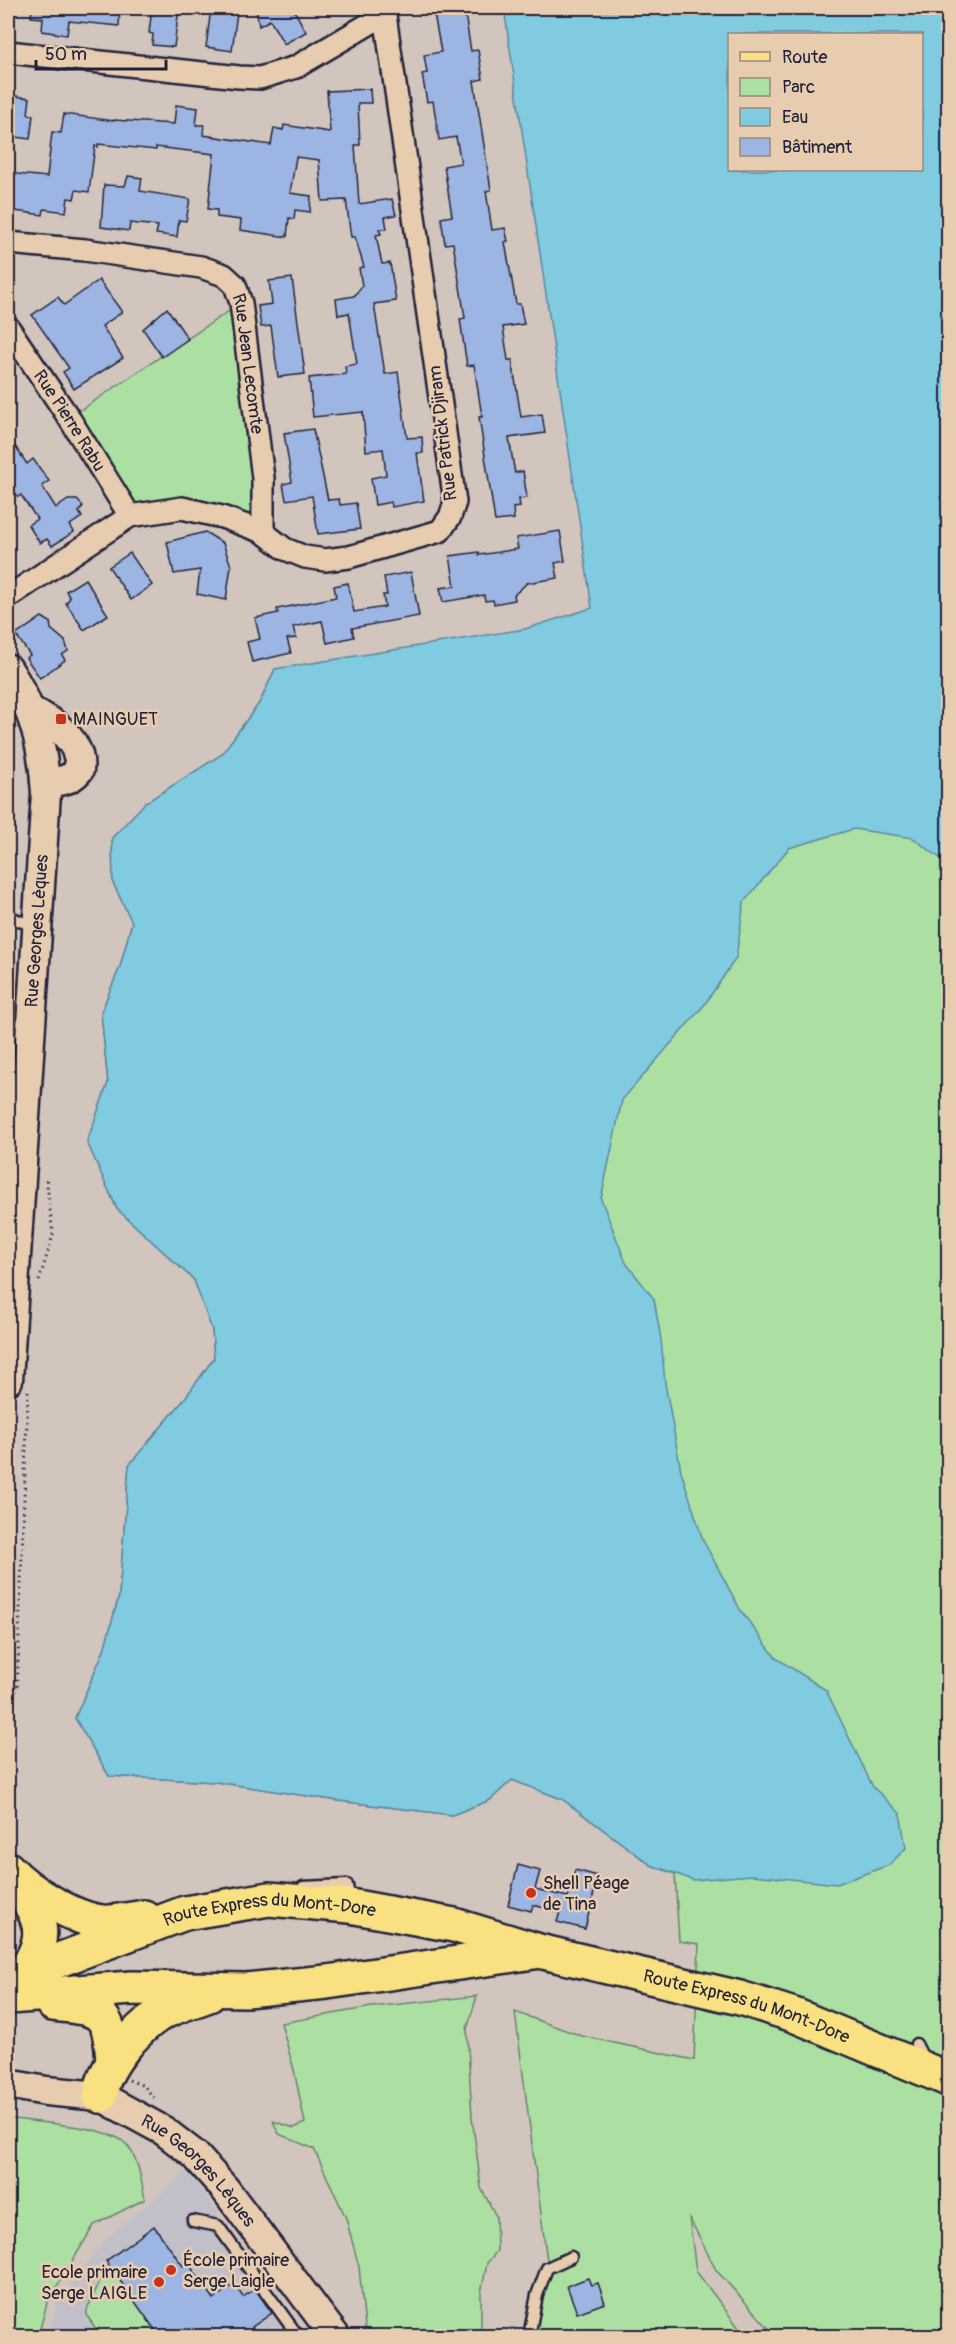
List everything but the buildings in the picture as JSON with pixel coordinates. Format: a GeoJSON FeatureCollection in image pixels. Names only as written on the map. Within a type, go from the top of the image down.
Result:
{"type":"FeatureCollection","features":[{"type":"Feature","properties":{"kind":"main road","name":"Rue Georges Lèques"},"geometry":{"type":"LineString","coordinates":[[8,669],[31,711],[40,740],[45,781],[8,1380]]}},
{"type":"Feature","properties":{"kind":"main road"},"geometry":{"type":"LineString","coordinates":[[12,1874],[64,1910],[102,1922],[185,1913]]}},
{"type":"Feature","properties":{"kind":"main road"},"geometry":{"type":"LineString","coordinates":[[12,1874],[37,1915],[42,1933],[34,1957],[16,1986],[49,2003],[90,2008],[103,2018],[111,2034],[113,2060]]}},
{"type":"Feature","properties":{"kind":"main road","name":"Route Express du Mont-Dore"},"geometry":{"type":"LineString","coordinates":[[16,1986],[185,1913],[269,1899],[350,1906],[454,1925],[540,1951],[740,1998],[794,2015],[931,2065]]}},
{"type":"Feature","properties":{"kind":"main road","name":"Route Express du Mont-Dore"},"geometry":{"type":"LineString","coordinates":[[16,1986],[75,1991],[132,1988],[246,1990],[327,1982],[540,1951]]}},
{"type":"Feature","properties":{"kind":"main road"},"geometry":{"type":"LineString","coordinates":[[100,2096],[113,2060],[144,2027],[161,2014],[214,1993],[246,1990]]}},
{"type":"Feature","properties":{"kind":"main road","name":"Rue Georges Lèques"},"geometry":{"type":"LineString","coordinates":[[8,2084],[46,2091],[100,2096],[164,2131],[195,2155],[225,2189],[335,2337]]}},
{"type":"Feature","properties":{"kind":"street"},"geometry":{"type":"LineString","coordinates":[[8,52],[260,78],[296,67],[384,11]]}},
{"type":"Feature","properties":{"kind":"street","name":"Rue Patrick Djiram"},"geometry":{"type":"LineString","coordinates":[[8,597],[130,516],[182,508],[222,517],[263,532],[285,549],[304,557],[325,560],[350,557],[440,531],[450,517],[455,502],[384,11]]}},
{"type":"Feature","properties":{"kind":"street","name":"Rue Jean Lecomte"},"geometry":{"type":"LineString","coordinates":[[8,243],[85,250],[201,267],[224,275],[235,285],[242,303],[263,478],[263,532]]}},
{"type":"Feature","properties":{"kind":"street","name":"Rue Pierre Rabu"},"geometry":{"type":"LineString","coordinates":[[8,327],[69,418],[130,516]]}},
{"type":"Feature","properties":{"kind":"lane"},"geometry":{"type":"LineString","coordinates":[[8,916],[37,928]]}},
{"type":"Feature","properties":{"kind":"lane"},"geometry":{"type":"LineString","coordinates":[[193,2221],[218,2226],[297,2337]]}},
{"type":"Feature","properties":{"kind":"lane"},"geometry":{"type":"LineString","coordinates":[[529,2337],[537,2295],[548,2268],[572,2257]]}},
{"type":"Feature","properties":{"kind":"shaded area","name":"École primaire Serge Laigle"},"geometry":{"type":"Polygon","coordinates":[[[187,2171],[308,2336],[48,2336],[58,2301],[106,2239],[187,2171]]]}},
{"type":"Feature","properties":{"kind":"green space"},"geometry":{"type":"Polygon","coordinates":[[[241,303],[263,532],[222,517],[130,516],[69,418],[241,303]]]}},
{"type":"Feature","properties":{"kind":"green space"},"geometry":{"type":"Polygon","coordinates":[[[275,669],[948,722],[948,2336],[776,2336],[716,2270],[689,2217],[696,2271],[745,2336],[534,2336],[549,2276],[515,2012],[582,2036],[694,2060],[699,1944],[679,1941],[675,1874],[651,1865],[562,1799],[512,1780],[490,1800],[452,1815],[216,1782],[109,1776],[75,1718],[104,1650],[119,1596],[129,1465],[183,1401],[214,1358],[212,1330],[194,1280],[117,1209],[87,1142],[108,1083],[101,1012],[120,967],[132,922],[113,883],[112,838],[145,803],[221,755],[260,702],[275,669]]]}},
{"type":"Feature","properties":{"kind":"green space"},"geometry":{"type":"Polygon","coordinates":[[[477,1996],[467,2029],[472,2117],[481,2188],[496,2216],[497,2251],[487,2263],[481,2293],[481,2336],[465,2336],[457,2330],[428,2336],[377,2336],[365,2327],[359,2267],[346,2218],[314,2149],[279,2134],[273,2121],[294,2128],[305,2123],[281,2023],[372,2007],[477,1996]]]}},
{"type":"Feature","properties":{"kind":"green space"},"geometry":{"type":"Polygon","coordinates":[[[8,2118],[87,2128],[116,2137],[125,2143],[133,2155],[139,2170],[145,2199],[94,2225],[47,2303],[38,2336],[8,2336],[8,2118]]]}},
{"type":"Feature","properties":{"kind":"green space"},"geometry":{"type":"Polygon","coordinates":[[[108,2263],[160,2336],[101,2336],[87,2316],[87,2310],[108,2263]]]}},
{"type":"Feature","properties":{"kind":"water"},"geometry":{"type":"Polygon","coordinates":[[[504,8],[948,8],[948,864],[913,838],[854,829],[789,848],[744,902],[736,958],[705,1004],[622,1100],[601,1199],[626,1263],[654,1299],[665,1383],[681,1471],[703,1540],[741,1611],[776,1658],[826,1690],[873,1787],[900,1813],[906,1848],[889,1865],[837,1884],[752,1875],[693,1880],[651,1865],[562,1799],[512,1780],[490,1800],[452,1815],[216,1782],[109,1776],[75,1718],[104,1650],[119,1596],[129,1465],[183,1401],[214,1358],[212,1330],[194,1280],[117,1209],[87,1142],[108,1083],[101,1012],[120,967],[132,922],[113,883],[112,838],[145,803],[221,755],[260,702],[275,669],[525,629],[592,608],[504,8]]]}},
{"type":"Feature","properties":{"kind":"place","name":"MAINGUET"},"geometry":{"type":"Point","coordinates":[61,719]}},
{"type":"Feature","properties":{"kind":"place","name":"Shell Péage de Tina"},"geometry":{"type":"Point","coordinates":[531,1893]}},
{"type":"Feature","properties":{"kind":"place","name":"École primaire Serge Laigle"},"geometry":{"type":"Point","coordinates":[171,2270]}},
{"type":"Feature","properties":{"kind":"place","name":"Ecole primaire Serge LAIGLE"},"geometry":{"type":"Point","coordinates":[159,2282]}}]}
